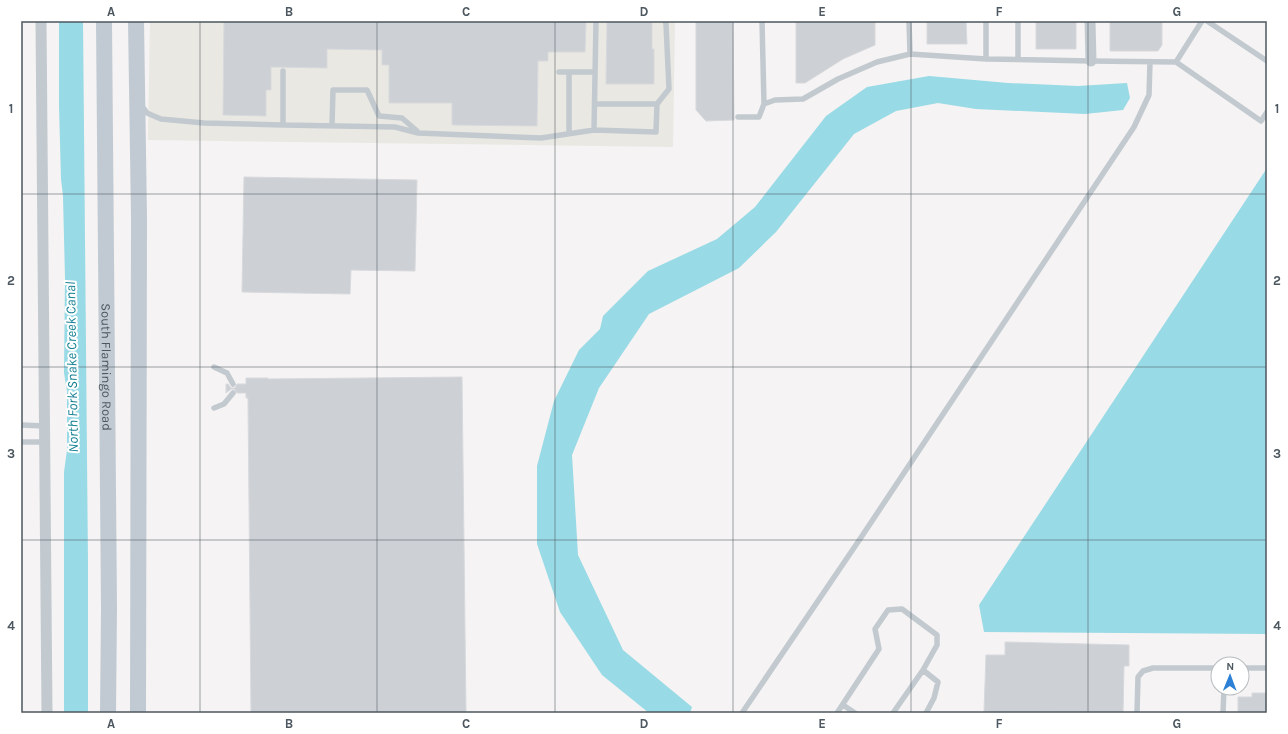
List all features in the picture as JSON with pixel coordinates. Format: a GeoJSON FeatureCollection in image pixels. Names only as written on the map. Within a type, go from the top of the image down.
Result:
{"type":"FeatureCollection","features":[{"type":"Feature","properties":{"kind":"main road","name":"South Flamingo Road"},"geometry":{"type":"LineString","coordinates":[[104,21],[109,608],[108,713]]}},
{"type":"Feature","properties":{"kind":"main road"},"geometry":{"type":"LineString","coordinates":[[136,21],[139,218],[138,713]]}},
{"type":"Feature","properties":{"kind":"street"},"geometry":{"type":"LineString","coordinates":[[42,21],[47,713]]}},
{"type":"Feature","properties":{"kind":"street"},"geometry":{"type":"LineString","coordinates":[[1090,21],[1091,62]]}},
{"type":"Feature","properties":{"kind":"lane"},"geometry":{"type":"LineString","coordinates":[[594,130],[596,21]]}},
{"type":"Feature","properties":{"kind":"lane"},"geometry":{"type":"LineString","coordinates":[[137,97],[147,113],[154,118],[176,121],[395,127],[418,133],[541,138],[594,130],[656,132],[657,104],[669,89],[665,21]]}},
{"type":"Feature","properties":{"kind":"lane"},"geometry":{"type":"LineString","coordinates":[[738,117],[759,116],[764,104],[762,21]]}},
{"type":"Feature","properties":{"kind":"lane"},"geometry":{"type":"LineString","coordinates":[[908,21],[910,54]]}},
{"type":"Feature","properties":{"kind":"lane"},"geometry":{"type":"LineString","coordinates":[[986,21],[986,59]]}},
{"type":"Feature","properties":{"kind":"lane"},"geometry":{"type":"LineString","coordinates":[[1018,21],[1018,59]]}},
{"type":"Feature","properties":{"kind":"lane"},"geometry":{"type":"LineString","coordinates":[[1176,62],[1202,21]]}},
{"type":"Feature","properties":{"kind":"lane"},"geometry":{"type":"LineString","coordinates":[[1207,21],[1267,61]]}},
{"type":"Feature","properties":{"kind":"lane"},"geometry":{"type":"LineString","coordinates":[[764,104],[775,100],[803,98],[838,79],[877,62],[910,54],[986,59],[1091,62],[1176,62],[1261,121],[1267,112]]}},
{"type":"Feature","properties":{"kind":"lane"},"geometry":{"type":"LineString","coordinates":[[742,713],[862,536],[1134,127],[1149,95],[1150,62]]}},
{"type":"Feature","properties":{"kind":"lane"},"geometry":{"type":"LineString","coordinates":[[283,71],[283,125]]}},
{"type":"Feature","properties":{"kind":"lane"},"geometry":{"type":"LineString","coordinates":[[559,72],[595,72]]}},
{"type":"Feature","properties":{"kind":"lane"},"geometry":{"type":"LineString","coordinates":[[569,72],[569,133]]}},
{"type":"Feature","properties":{"kind":"lane"},"geometry":{"type":"LineString","coordinates":[[332,126],[333,90],[366,90],[379,116],[402,118],[418,133]]}},
{"type":"Feature","properties":{"kind":"lane"},"geometry":{"type":"LineString","coordinates":[[595,104],[657,104]]}},
{"type":"Feature","properties":{"kind":"lane"},"geometry":{"type":"LineString","coordinates":[[214,368],[227,373],[233,384]]}},
{"type":"Feature","properties":{"kind":"lane"},"geometry":{"type":"LineString","coordinates":[[214,408],[224,404],[233,393]]}},
{"type":"Feature","properties":{"kind":"lane"},"geometry":{"type":"LineString","coordinates":[[21,425],[45,426]]}},
{"type":"Feature","properties":{"kind":"lane"},"geometry":{"type":"LineString","coordinates":[[21,442],[45,442]]}},
{"type":"Feature","properties":{"kind":"lane"},"geometry":{"type":"LineString","coordinates":[[837,713],[879,649],[875,629],[888,610],[902,609],[937,635],[937,645],[923,670],[893,713]]}},
{"type":"Feature","properties":{"kind":"lane"},"geometry":{"type":"LineString","coordinates":[[1137,713],[1138,677],[1142,671],[1153,668],[1210,668]]}},
{"type":"Feature","properties":{"kind":"lane"},"geometry":{"type":"LineString","coordinates":[[1250,668],[1267,668]]}},
{"type":"Feature","properties":{"kind":"lane"},"geometry":{"type":"LineString","coordinates":[[923,670],[938,682],[934,698],[926,713]]}},
{"type":"Feature","properties":{"kind":"lane"},"geometry":{"type":"LineString","coordinates":[[1222,713],[1223,696]]}},
{"type":"Feature","properties":{"kind":"lane"},"geometry":{"type":"LineString","coordinates":[[843,705],[855,713]]}},
{"type":"Feature","properties":{"kind":"shaded area"},"geometry":{"type":"Polygon","coordinates":[[[150,21],[675,21],[673,147],[148,140],[150,21]]]}},
{"type":"Feature","properties":{"kind":"water","name":"North Fork Snake Creek Canal"},"geometry":{"type":"Polygon","coordinates":[[[59,21],[83,21],[88,713],[64,713],[64,472],[67,450],[67,391],[64,373],[65,278],[59,106],[59,21]]]}},
{"type":"Feature","properties":{"kind":"water"},"geometry":{"type":"Polygon","coordinates":[[[929,76],[1008,83],[1078,86],[1127,83],[1130,98],[1123,110],[1085,114],[976,109],[938,103],[896,111],[854,134],[776,232],[739,268],[649,314],[599,388],[572,455],[578,555],[623,650],[692,707],[690,713],[649,713],[602,675],[560,612],[537,544],[537,466],[554,401],[579,350],[600,329],[603,316],[648,271],[717,239],[755,207],[826,116],[867,87],[929,76]]]}},
{"type":"Feature","properties":{"kind":"water"},"geometry":{"type":"Polygon","coordinates":[[[1267,168],[1267,634],[984,632],[979,605],[1267,168]]]}},
{"type":"Feature","properties":{"kind":"building"},"geometry":{"type":"Polygon","coordinates":[[[224,21],[586,21],[585,52],[548,52],[548,61],[538,61],[537,126],[452,125],[452,103],[389,103],[389,65],[382,65],[382,50],[327,49],[327,68],[271,67],[271,90],[266,90],[266,116],[223,115],[224,21]]]}},
{"type":"Feature","properties":{"kind":"building"},"geometry":{"type":"Polygon","coordinates":[[[607,21],[652,21],[654,84],[606,84],[607,21]]]}},
{"type":"Feature","properties":{"kind":"building"},"geometry":{"type":"Polygon","coordinates":[[[696,21],[733,21],[734,120],[706,121],[696,110],[696,21]]]}},
{"type":"Feature","properties":{"kind":"building"},"geometry":{"type":"Polygon","coordinates":[[[796,21],[875,21],[875,45],[843,59],[805,83],[796,83],[796,21]]]}},
{"type":"Feature","properties":{"kind":"building"},"geometry":{"type":"Polygon","coordinates":[[[927,21],[966,21],[967,44],[927,44],[927,21]]]}},
{"type":"Feature","properties":{"kind":"building"},"geometry":{"type":"Polygon","coordinates":[[[1036,21],[1076,21],[1076,49],[1036,49],[1036,21]]]}},
{"type":"Feature","properties":{"kind":"building"},"geometry":{"type":"Polygon","coordinates":[[[1110,21],[1162,21],[1162,45],[1158,51],[1110,51],[1110,21]]]}},
{"type":"Feature","properties":{"kind":"building"},"geometry":{"type":"Polygon","coordinates":[[[244,177],[417,180],[415,271],[351,270],[350,294],[242,292],[244,177]]]}},
{"type":"Feature","properties":{"kind":"building"},"geometry":{"type":"Polygon","coordinates":[[[462,377],[466,713],[251,713],[248,398],[246,398],[246,393],[237,393],[234,389],[231,389],[226,393],[226,384],[228,384],[231,388],[235,388],[237,384],[246,384],[246,378],[462,377]]]}},
{"type":"Feature","properties":{"kind":"building"},"geometry":{"type":"Polygon","coordinates":[[[1005,642],[1129,645],[1129,666],[1124,666],[1123,713],[984,712],[986,655],[1005,655],[1005,642]]]}},
{"type":"Feature","properties":{"kind":"building"},"geometry":{"type":"Polygon","coordinates":[[[1252,693],[1267,693],[1267,713],[1238,713],[1238,697],[1252,697],[1252,693]]]}}]}
